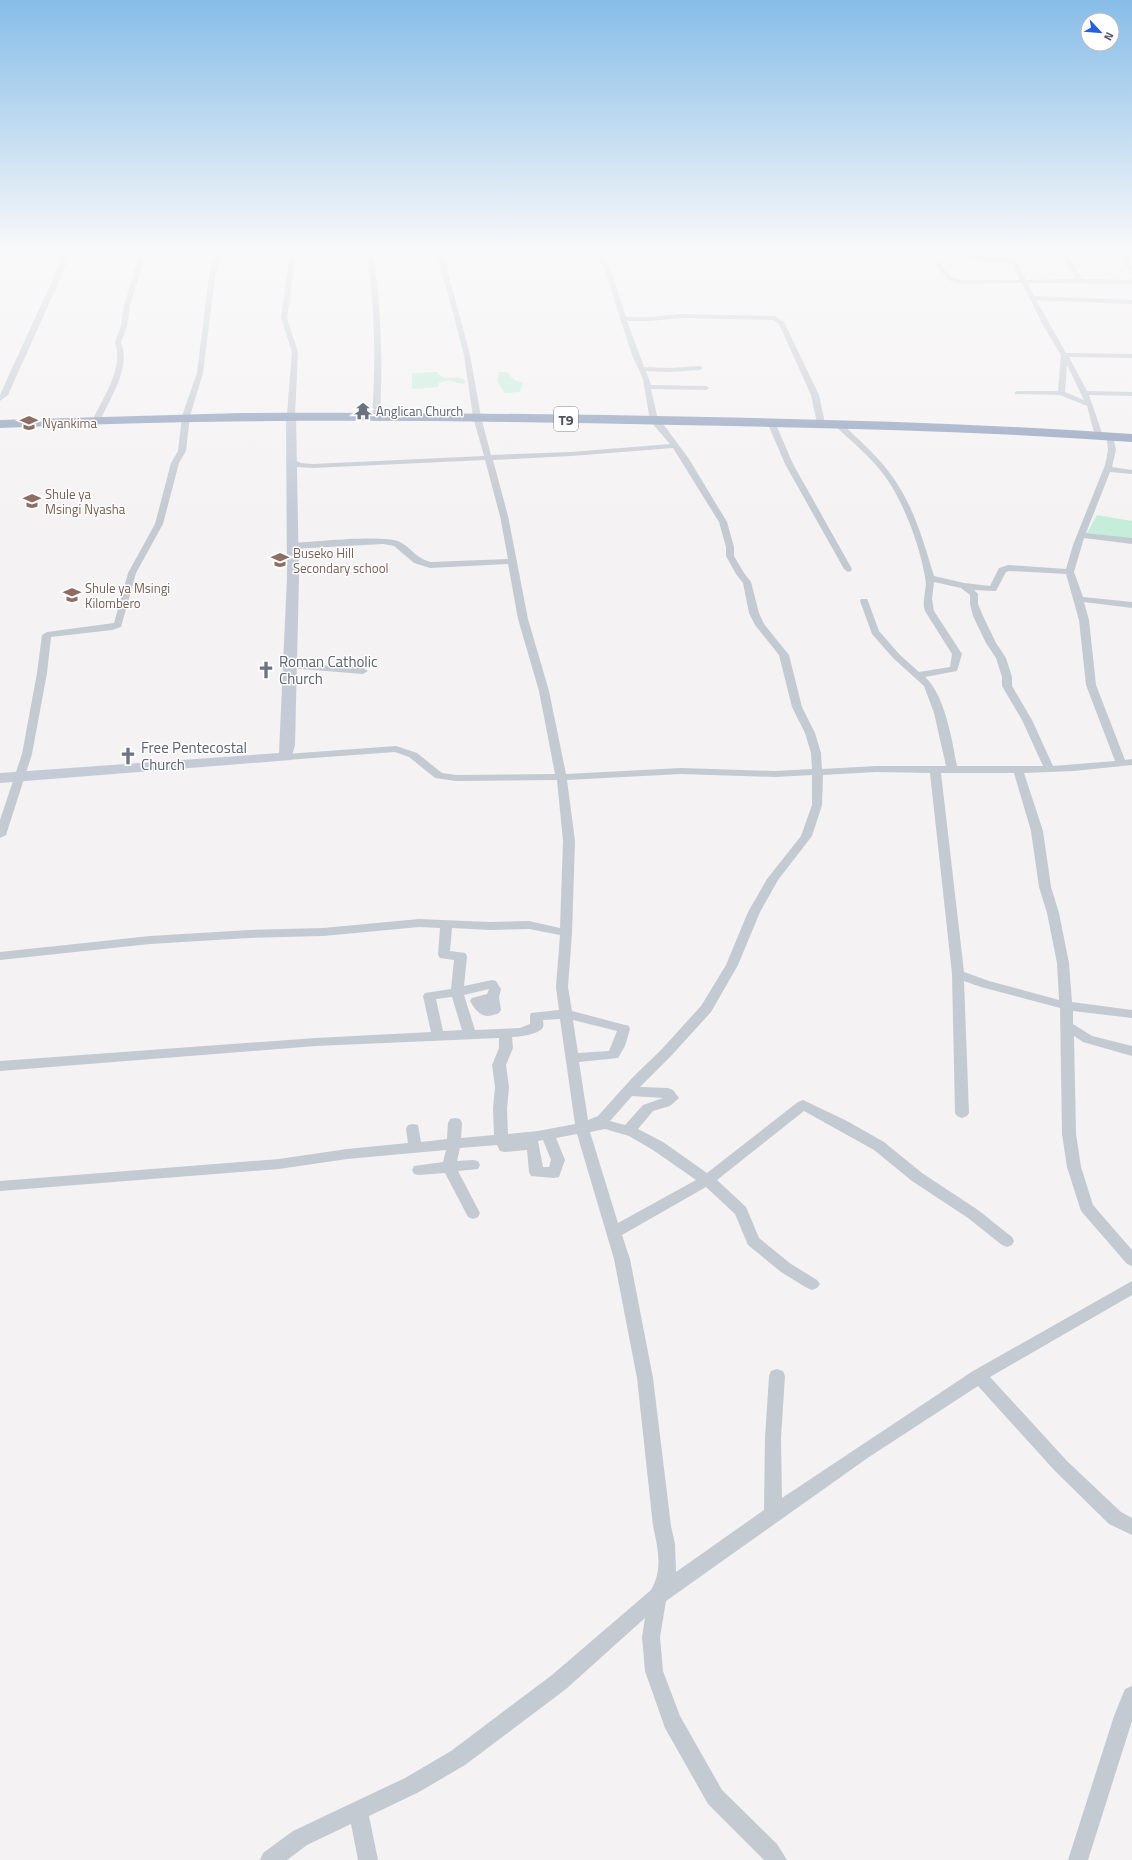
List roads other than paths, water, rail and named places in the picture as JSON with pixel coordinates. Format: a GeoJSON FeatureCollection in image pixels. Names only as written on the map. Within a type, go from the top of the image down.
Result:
{"type":"FeatureCollection","features":[{"type":"Feature","properties":{"kind":"highway","name":"T9"},"geometry":{"type":"LineString","coordinates":[[0,424],[186,416],[291,415],[477,417],[821,423],[971,428],[1132,438]]}},
{"type":"Feature","properties":{"kind":"street"},"geometry":{"type":"LineString","coordinates":[[0,399],[4,395],[29,340]]}},
{"type":"Feature","properties":{"kind":"street"},"geometry":{"type":"LineString","coordinates":[[97,419],[121,366],[121,350],[118,342],[119,340]]}},
{"type":"Feature","properties":{"kind":"street"},"geometry":{"type":"LineString","coordinates":[[0,835],[21,776],[42,673],[47,635],[118,625],[132,573],[159,524],[175,463],[182,451],[186,416],[200,372],[205,340]]}},
{"type":"Feature","properties":{"kind":"street"},"geometry":{"type":"LineString","coordinates":[[286,758],[291,666],[291,415],[295,352],[291,340]]}},
{"type":"Feature","properties":{"kind":"street"},"geometry":{"type":"LineString","coordinates":[[376,416],[379,368],[378,340]]}},
{"type":"Feature","properties":{"kind":"street"},"geometry":{"type":"LineString","coordinates":[[463,340],[467,355],[477,417],[504,516],[523,619],[544,691],[564,790],[568,841],[566,933],[562,986],[582,1128],[622,1259],[630,1310],[645,1378],[652,1428],[661,1519],[668,1557],[668,1570],[665,1584],[658,1596],[652,1637],[654,1671],[672,1721],[715,1797],[770,1851],[777,1860]]}},
{"type":"Feature","properties":{"kind":"street"},"geometry":{"type":"LineString","coordinates":[[582,1128],[603,1120],[706,1009],[732,965],[754,912],[773,879],[806,836],[817,806],[818,772],[816,753],[810,733],[797,706],[784,655],[760,624],[754,613],[747,582],[740,574],[730,556],[730,546],[723,522],[685,459],[661,426],[654,421],[648,387],[630,340]]}},
{"type":"Feature","properties":{"kind":"street"},"geometry":{"type":"LineString","coordinates":[[790,340],[815,394],[821,423]]}},
{"type":"Feature","properties":{"kind":"street"},"geometry":{"type":"LineString","coordinates":[[0,778],[396,749],[413,755],[439,776],[456,778],[561,777],[681,771],[775,774],[876,769],[1018,770],[1127,763],[1091,685],[1084,620],[1080,599],[1070,572],[1081,535],[1108,470],[1112,450],[1074,371],[1056,340]]}},
{"type":"Feature","properties":{"kind":"street"},"geometry":{"type":"LineString","coordinates":[[1064,355],[1132,356]]}},
{"type":"Feature","properties":{"kind":"street"},"geometry":{"type":"LineString","coordinates":[[1061,393],[1064,355]]}},
{"type":"Feature","properties":{"kind":"street"},"geometry":{"type":"LineString","coordinates":[[641,369],[669,370],[700,368]]}},
{"type":"Feature","properties":{"kind":"street"},"geometry":{"type":"LineString","coordinates":[[648,387],[706,388]]}},
{"type":"Feature","properties":{"kind":"street"},"geometry":{"type":"LineString","coordinates":[[1017,393],[1061,393],[1090,406]]}},
{"type":"Feature","properties":{"kind":"street"},"geometry":{"type":"LineString","coordinates":[[1084,393],[1132,394]]}},
{"type":"Feature","properties":{"kind":"street"},"geometry":{"type":"LineString","coordinates":[[771,422],[789,464],[848,569]]}},
{"type":"Feature","properties":{"kind":"street"},"geometry":{"type":"LineString","coordinates":[[838,424],[892,480],[905,504],[930,578],[931,585],[928,604],[932,616],[957,654],[954,669],[917,675]]}},
{"type":"Feature","properties":{"kind":"street"},"geometry":{"type":"LineString","coordinates":[[291,461],[300,465],[314,466],[572,454],[675,446]]}},
{"type":"Feature","properties":{"kind":"street"},"geometry":{"type":"LineString","coordinates":[[1108,470],[1132,472]]}},
{"type":"Feature","properties":{"kind":"street"},"geometry":{"type":"LineString","coordinates":[[1081,535],[1132,541]]}},
{"type":"Feature","properties":{"kind":"street"},"geometry":{"type":"LineString","coordinates":[[292,546],[383,541],[397,544],[417,561],[430,565],[512,561]]}},
{"type":"Feature","properties":{"kind":"street"},"geometry":{"type":"LineString","coordinates":[[930,578],[964,586],[993,589],[1002,570],[1008,568],[1070,572]]}},
{"type":"Feature","properties":{"kind":"street"},"geometry":{"type":"LineString","coordinates":[[964,586],[974,594],[974,604],[978,616],[1000,658],[1007,677],[1007,686],[1027,720],[1050,768]]}},
{"type":"Feature","properties":{"kind":"street"},"geometry":{"type":"LineString","coordinates":[[1080,599],[1132,605]]}},
{"type":"Feature","properties":{"kind":"street"},"geometry":{"type":"LineString","coordinates":[[864,601],[875,632],[928,685],[939,714],[952,770]]}},
{"type":"Feature","properties":{"kind":"street"},"geometry":{"type":"LineString","coordinates":[[291,666],[363,672]]}},
{"type":"Feature","properties":{"kind":"street"},"geometry":{"type":"LineString","coordinates":[[935,769],[958,974],[962,1113]]}},
{"type":"Feature","properties":{"kind":"street"},"geometry":{"type":"LineString","coordinates":[[1018,770],[1037,831],[1045,887],[1053,913],[1061,953],[1067,1006],[1069,1134],[1074,1168],[1086,1207],[1132,1260]]}},
{"type":"Feature","properties":{"kind":"street"},"geometry":{"type":"LineString","coordinates":[[0,956],[63,948],[150,940],[249,934],[323,932],[419,923],[490,926],[529,925],[566,933]]}},
{"type":"Feature","properties":{"kind":"street"},"geometry":{"type":"LineString","coordinates":[[446,924],[444,955],[461,956],[457,992],[470,1035]]}},
{"type":"Feature","properties":{"kind":"street"},"geometry":{"type":"LineString","coordinates":[[958,974],[985,984],[1067,1006],[1132,1014]]}},
{"type":"Feature","properties":{"kind":"street"},"geometry":{"type":"LineString","coordinates":[[438,1036],[428,996],[457,992],[492,984],[495,989],[493,997]]}},
{"type":"Feature","properties":{"kind":"street"},"geometry":{"type":"LineString","coordinates":[[0,1066],[316,1042],[522,1032],[537,1026],[536,1016],[566,1014],[624,1029],[613,1055],[572,1058]]}},
{"type":"Feature","properties":{"kind":"street"},"geometry":{"type":"LineString","coordinates":[[1067,1026],[1088,1039],[1132,1051]]}},
{"type":"Feature","properties":{"kind":"street"},"geometry":{"type":"LineString","coordinates":[[505,1033],[506,1048],[499,1065],[502,1087],[500,1109],[501,1140],[506,1147],[532,1144],[536,1172],[554,1173],[558,1160],[548,1134]]}},
{"type":"Feature","properties":{"kind":"street"},"geometry":{"type":"LineString","coordinates":[[628,1131],[648,1108],[665,1103],[672,1098],[668,1093],[629,1091]]}},
{"type":"Feature","properties":{"kind":"street"},"geometry":{"type":"LineString","coordinates":[[614,1232],[707,1180],[803,1105],[842,1124],[879,1146],[917,1177],[973,1214],[1007,1241]]}},
{"type":"Feature","properties":{"kind":"street"},"geometry":{"type":"LineString","coordinates":[[455,1123],[454,1144],[449,1167],[473,1213]]}},
{"type":"Feature","properties":{"kind":"street"},"geometry":{"type":"LineString","coordinates":[[0,1186],[279,1164],[347,1154],[501,1140],[548,1134],[605,1124],[628,1131],[658,1146],[707,1180],[741,1211],[753,1241],[786,1268],[812,1284]]}},
{"type":"Feature","properties":{"kind":"street"},"geometry":{"type":"LineString","coordinates":[[413,1129],[415,1147]]}},
{"type":"Feature","properties":{"kind":"street"},"geometry":{"type":"LineString","coordinates":[[419,1170],[473,1165]]}},
{"type":"Feature","properties":{"kind":"street"},"geometry":{"type":"LineString","coordinates":[[270,1860],[300,1838],[412,1785],[458,1758],[559,1682],[647,1604],[773,1514],[863,1452],[979,1376],[1132,1287]]}},
{"type":"Feature","properties":{"kind":"street"},"geometry":{"type":"LineString","coordinates":[[773,1514],[773,1438],[777,1376]]}},
{"type":"Feature","properties":{"kind":"street"},"geometry":{"type":"LineString","coordinates":[[979,1376],[1061,1466],[1115,1518],[1132,1527]]}},
{"type":"Feature","properties":{"kind":"street"},"geometry":{"type":"LineString","coordinates":[[1078,1860],[1124,1716],[1132,1696]]}},
{"type":"Feature","properties":{"kind":"street"},"geometry":{"type":"LineString","coordinates":[[358,1810],[368,1860]]}},
{"type":"Feature","properties":{"kind":"place","name":"Anglican Church"},"geometry":{"type":"Point","coordinates":[363,411]}},
{"type":"Feature","properties":{"kind":"place","name":"Nyankima"},"geometry":{"type":"Point","coordinates":[29,423]}},
{"type":"Feature","properties":{"kind":"place","name":"Shule ya Msingi Nyasha"},"geometry":{"type":"Point","coordinates":[32,501]}},
{"type":"Feature","properties":{"kind":"place","name":"Buseko Hill Secondary school"},"geometry":{"type":"Point","coordinates":[280,560]}},
{"type":"Feature","properties":{"kind":"place","name":"Shule ya Msingi Kilombero"},"geometry":{"type":"Point","coordinates":[72,595]}},
{"type":"Feature","properties":{"kind":"place","name":"Roman Catholic Church"},"geometry":{"type":"Point","coordinates":[266,670]}},
{"type":"Feature","properties":{"kind":"place","name":"Free Pentecostal Church"},"geometry":{"type":"Point","coordinates":[128,756]}}]}
